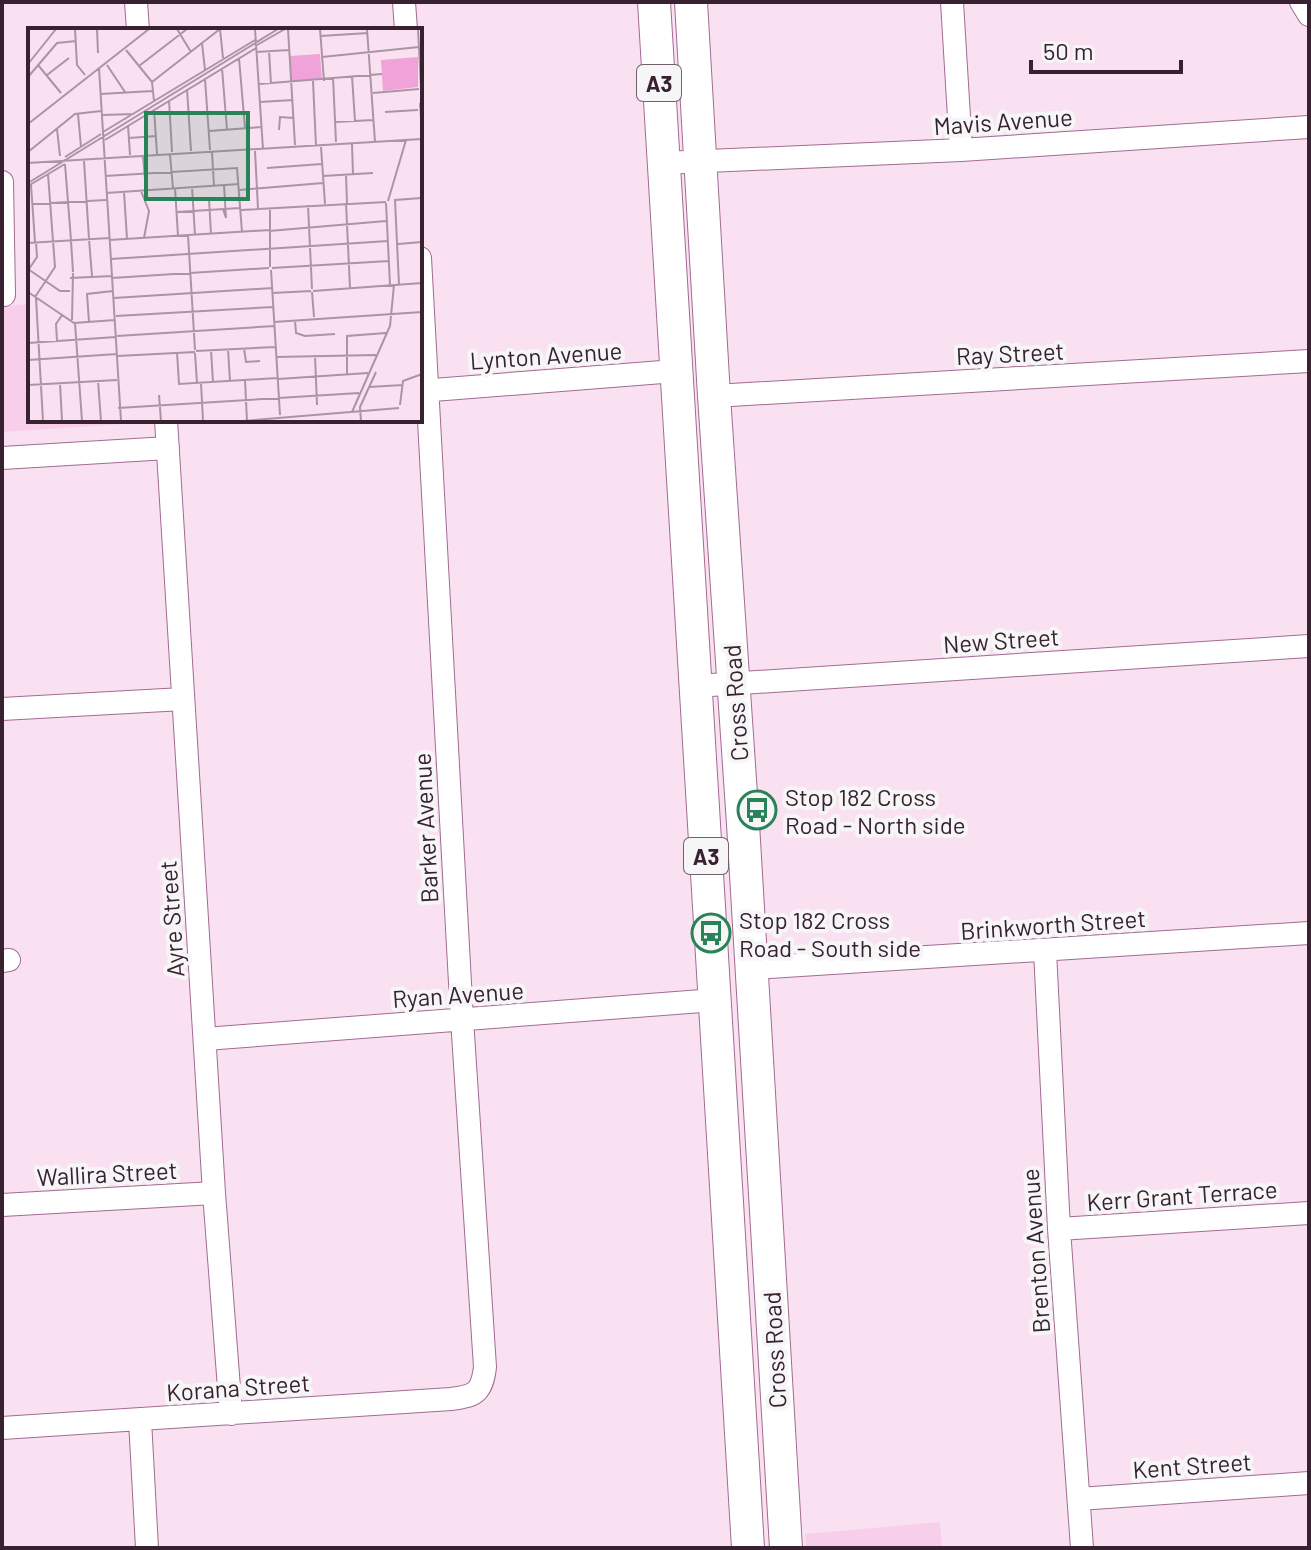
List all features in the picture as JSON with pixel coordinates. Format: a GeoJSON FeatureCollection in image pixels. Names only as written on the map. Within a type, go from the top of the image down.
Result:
{"type":"FeatureCollection","features":[{"type":"Feature","properties":{"kind":"highway","name":"Cross Road"},"geometry":{"type":"LineString","coordinates":[[654,2],[748,1548]]}},
{"type":"Feature","properties":{"kind":"highway","name":"Cross Road"},"geometry":{"type":"LineString","coordinates":[[691,2],[786,1548]]}},
{"type":"Feature","properties":{"kind":"highway"},"geometry":{"type":"LineString","coordinates":[[724,1143],[740,1154],[751,1156],[763,1149]]}},
{"type":"Feature","properties":{"kind":"highway"},"geometry":{"type":"LineString","coordinates":[[727,1196],[738,1184],[765,1183]]}},
{"type":"Feature","properties":{"kind":"street"},"geometry":{"type":"LineString","coordinates":[[136,2],[138,28]]}},
{"type":"Feature","properties":{"kind":"street"},"geometry":{"type":"LineString","coordinates":[[404,2],[406,28]]}},
{"type":"Feature","properties":{"kind":"street"},"geometry":{"type":"LineString","coordinates":[[952,2],[961,150]]}},
{"type":"Feature","properties":{"kind":"street"},"geometry":{"type":"LineString","coordinates":[[1301,2],[1309,15]]}},
{"type":"Feature","properties":{"kind":"street","name":"Mavis Avenue"},"geometry":{"type":"LineString","coordinates":[[663,163],[961,150],[1309,127]]}},
{"type":"Feature","properties":{"kind":"street"},"geometry":{"type":"LineString","coordinates":[[2,182],[4,295]]}},
{"type":"Feature","properties":{"kind":"street","name":"Barker Avenue"},"geometry":{"type":"LineString","coordinates":[[422,324],[485,1367],[483,1384],[476,1392]]}},
{"type":"Feature","properties":{"kind":"street","name":"Ray Street"},"geometry":{"type":"LineString","coordinates":[[714,396],[1309,361]]}},
{"type":"Feature","properties":{"kind":"street","name":"Lynton Avenue"},"geometry":{"type":"LineString","coordinates":[[424,390],[675,371]]}},
{"type":"Feature","properties":{"kind":"street","name":"Ayre Street"},"geometry":{"type":"LineString","coordinates":[[166,422],[214,1193],[231,1414]]}},
{"type":"Feature","properties":{"kind":"street"},"geometry":{"type":"LineString","coordinates":[[2,458],[168,448]]}},
{"type":"Feature","properties":{"kind":"street","name":"New Street"},"geometry":{"type":"LineString","coordinates":[[696,686],[1309,646]]}},
{"type":"Feature","properties":{"kind":"street"},"geometry":{"type":"LineString","coordinates":[[2,709],[183,699]]}},
{"type":"Feature","properties":{"kind":"street","name":"Brinkworth Street"},"geometry":{"type":"LineString","coordinates":[[752,968],[1309,933]]}},
{"type":"Feature","properties":{"kind":"street","name":"Brenton Avenue"},"geometry":{"type":"LineString","coordinates":[[1045,951],[1059,1229],[1082,1548]]}},
{"type":"Feature","properties":{"kind":"street","name":"Ryan Avenue"},"geometry":{"type":"LineString","coordinates":[[205,1039],[715,1000]]}},
{"type":"Feature","properties":{"kind":"street","name":"Wallira Street"},"geometry":{"type":"LineString","coordinates":[[2,1205],[214,1193]]}},
{"type":"Feature","properties":{"kind":"street","name":"Kerr Grant Terrace"},"geometry":{"type":"LineString","coordinates":[[1059,1229],[1309,1213]]}},
{"type":"Feature","properties":{"kind":"street","name":"Korana Street"},"geometry":{"type":"LineString","coordinates":[[2,1428],[451,1399],[468,1397],[476,1392]]}},
{"type":"Feature","properties":{"kind":"street"},"geometry":{"type":"LineString","coordinates":[[140,1420],[147,1548]]}},
{"type":"Feature","properties":{"kind":"street","name":"Kent Street"},"geometry":{"type":"LineString","coordinates":[[1079,1499],[1309,1483]]}},
{"type":"Feature","properties":{"kind":"shaded area"},"geometry":{"type":"Polygon","coordinates":[[[28,304],[28,422],[139,423],[2,432],[2,306],[28,304]]]}},
{"type":"Feature","properties":{"kind":"shaded area"},"geometry":{"type":"Polygon","coordinates":[[[940,1522],[942,1548],[806,1548],[805,1534],[940,1522]]]}},
{"type":"Feature","properties":{"kind":"place","name":"Stop 182 Cross Road - North side"},"geometry":{"type":"Point","coordinates":[757,810]}},
{"type":"Feature","properties":{"kind":"place","name":"Stop 182 Cross Road - South side"},"geometry":{"type":"Point","coordinates":[711,933]}}]}
